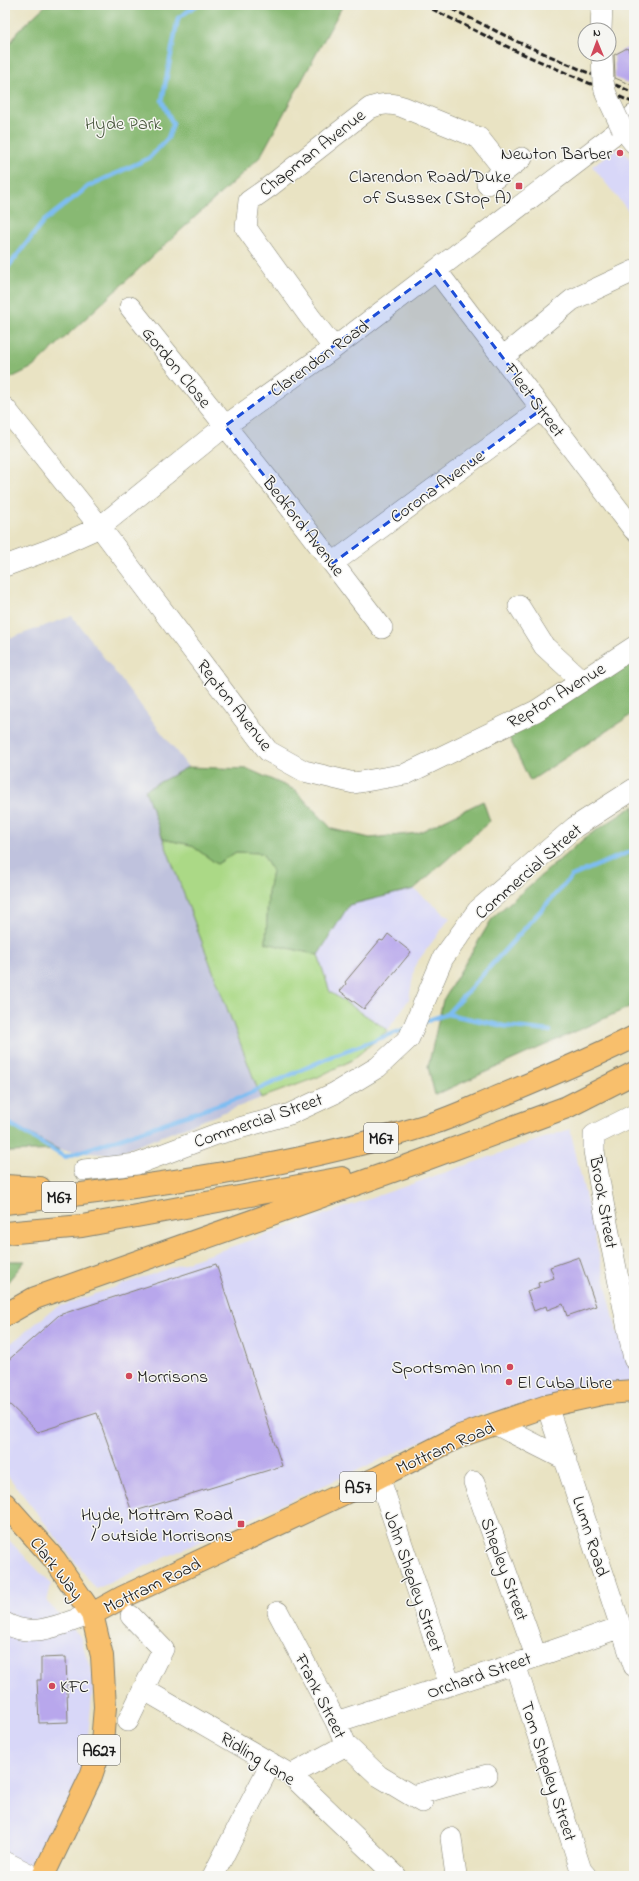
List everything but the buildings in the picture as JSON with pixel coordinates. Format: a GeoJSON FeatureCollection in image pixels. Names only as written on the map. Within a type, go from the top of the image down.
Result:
{"type":"FeatureCollection","features":[{"type":"Feature","properties":{"kind":"main road","name":"M67"},"geometry":{"type":"LineString","coordinates":[[5,1202],[114,1191],[232,1172],[333,1152],[433,1124],[585,1062],[634,1037]]}},
{"type":"Feature","properties":{"kind":"main road","name":"M67"},"geometry":{"type":"LineString","coordinates":[[5,1315],[35,1298],[410,1166],[567,1107],[634,1073]]}},
{"type":"Feature","properties":{"kind":"main road","name":"M67"},"geometry":{"type":"LineString","coordinates":[[5,1233],[82,1226],[410,1166]]}},
{"type":"Feature","properties":{"kind":"main road","name":"M67"},"geometry":{"type":"LineString","coordinates":[[5,1186],[114,1191]]}},
{"type":"Feature","properties":{"kind":"main road","name":"Mottram Road"},"geometry":{"type":"LineString","coordinates":[[92,1614],[123,1597],[379,1477],[460,1436],[547,1406],[606,1393],[634,1391]]}},
{"type":"Feature","properties":{"kind":"main road","name":"Clark Way"},"geometry":{"type":"LineString","coordinates":[[5,1504],[55,1560],[92,1614]]}},
{"type":"Feature","properties":{"kind":"main road","name":"A627"},"geometry":{"type":"LineString","coordinates":[[42,1876],[91,1776],[102,1743],[105,1707],[102,1656],[92,1614]]}},
{"type":"Feature","properties":{"kind":"street"},"geometry":{"type":"LineString","coordinates":[[601,22],[602,5]]}},
{"type":"Feature","properties":{"kind":"street"},"geometry":{"type":"LineString","coordinates":[[602,62],[603,82],[606,94],[630,129]]}},
{"type":"Feature","properties":{"kind":"street","name":"Chapman Avenue"},"geometry":{"type":"LineString","coordinates":[[334,348],[246,228],[249,201],[270,187],[370,108],[382,103],[403,107],[479,138],[506,171]]}},
{"type":"Feature","properties":{"kind":"street","name":"Clarendon Road"},"geometry":{"type":"LineString","coordinates":[[5,566],[51,549],[100,527],[224,426],[334,348],[436,270],[630,129]]}},
{"type":"Feature","properties":{"kind":"street"},"geometry":{"type":"LineString","coordinates":[[487,184],[522,158]]}},
{"type":"Feature","properties":{"kind":"street","name":"Fleet Street"},"geometry":{"type":"LineString","coordinates":[[436,270],[634,530]]}},
{"type":"Feature","properties":{"kind":"street"},"geometry":{"type":"LineString","coordinates":[[503,357],[572,300],[634,271]]}},
{"type":"Feature","properties":{"kind":"street","name":"Gordon Close"},"geometry":{"type":"LineString","coordinates":[[130,307],[224,426]]}},
{"type":"Feature","properties":{"kind":"street","name":"Repton Avenue"},"geometry":{"type":"LineString","coordinates":[[5,408],[100,527],[268,751],[304,771],[354,783],[406,774],[536,711],[634,647]]}},
{"type":"Feature","properties":{"kind":"street","name":"Corona Avenue"},"geometry":{"type":"LineString","coordinates":[[333,563],[542,409]]}},
{"type":"Feature","properties":{"kind":"street","name":"Bedford Avenue"},"geometry":{"type":"LineString","coordinates":[[224,426],[279,493],[382,628]]}},
{"type":"Feature","properties":{"kind":"street"},"geometry":{"type":"LineString","coordinates":[[519,606],[544,646],[582,681]]}},
{"type":"Feature","properties":{"kind":"street","name":"Commercial Street"},"geometry":{"type":"LineString","coordinates":[[84,1170],[137,1164],[214,1135],[290,1114],[335,1093],[378,1067],[409,1038],[443,958],[478,910],[575,827],[634,789]]}},
{"type":"Feature","properties":{"kind":"street","name":"Brook Street"},"geometry":{"type":"LineString","coordinates":[[634,1115],[594,1135],[594,1151],[604,1208],[626,1273],[634,1359]]}},
{"type":"Feature","properties":{"kind":"street","name":"Lumn Road"},"geometry":{"type":"LineString","coordinates":[[547,1406],[634,1666]]}},
{"type":"Feature","properties":{"kind":"street"},"geometry":{"type":"LineString","coordinates":[[495,1424],[566,1460]]}},
{"type":"Feature","properties":{"kind":"street","name":"John Shepley Street"},"geometry":{"type":"LineString","coordinates":[[379,1477],[450,1686]]}},
{"type":"Feature","properties":{"kind":"street","name":"Shepley Street"},"geometry":{"type":"LineString","coordinates":[[474,1482],[536,1656]]}},
{"type":"Feature","properties":{"kind":"street","name":"Frank Street"},"geometry":{"type":"LineString","coordinates":[[278,1612],[336,1722],[346,1745],[291,1775]]}},
{"type":"Feature","properties":{"kind":"street"},"geometry":{"type":"LineString","coordinates":[[5,1623],[22,1631],[41,1631],[92,1614]]}},
{"type":"Feature","properties":{"kind":"street"},"geometry":{"type":"LineString","coordinates":[[128,1721],[163,1649],[131,1616]]}},
{"type":"Feature","properties":{"kind":"street","name":"Orchard Street"},"geometry":{"type":"LineString","coordinates":[[336,1722],[450,1686],[621,1627]]}},
{"type":"Feature","properties":{"kind":"street","name":"Tom Shepley Street"},"geometry":{"type":"LineString","coordinates":[[515,1664],[581,1870],[586,1876]]}},
{"type":"Feature","properties":{"kind":"street","name":"Ridling Lane"},"geometry":{"type":"LineString","coordinates":[[143,1689],[291,1775],[396,1876]]}},
{"type":"Feature","properties":{"kind":"street"},"geometry":{"type":"LineString","coordinates":[[346,1745],[379,1776],[417,1799],[487,1775]]}},
{"type":"Feature","properties":{"kind":"street"},"geometry":{"type":"LineString","coordinates":[[213,1876],[271,1763]]}},
{"type":"Feature","properties":{"kind":"street"},"geometry":{"type":"LineString","coordinates":[[451,1838],[456,1876]]}},
{"type":"Feature","properties":{"kind":"street"},"geometry":{"type":"LineString","coordinates":[[5,1862],[33,1876]]}},
{"type":"Feature","properties":{"kind":"highlighted area"},"geometry":{"type":"Polygon","coordinates":[[[436,270],[542,409],[333,563],[225,426],[436,270]]]}},
{"type":"Feature","properties":{"kind":"shaded area"},"geometry":{"type":"Polygon","coordinates":[[[619,147],[634,163],[634,218],[592,166],[619,147]]]}},
{"type":"Feature","properties":{"kind":"shaded area"},"geometry":{"type":"Polygon","coordinates":[[[72,616],[188,767],[145,790],[261,1098],[113,1155],[59,1150],[5,1120],[5,622],[11,638],[72,616]]]}},
{"type":"Feature","properties":{"kind":"shaded area"},"geometry":{"type":"Polygon","coordinates":[[[414,889],[450,918],[415,965],[409,999],[388,1030],[330,992],[318,955],[349,905],[414,889]]]}},
{"type":"Feature","properties":{"kind":"shaded area"},"geometry":{"type":"Polygon","coordinates":[[[570,1129],[617,1332],[634,1333],[634,1388],[607,1390],[479,1415],[96,1589],[5,1472],[5,1348],[55,1308],[570,1129]]]}},
{"type":"Feature","properties":{"kind":"shaded area"},"geometry":{"type":"Polygon","coordinates":[[[5,1536],[51,1584],[47,1602],[80,1636],[94,1680],[84,1773],[33,1876],[5,1876],[5,1536]]]}},
{"type":"Feature","properties":{"kind":"green space","name":"Hyde Park"},"geometry":{"type":"Polygon","coordinates":[[[46,5],[343,5],[260,157],[33,367],[5,381],[5,53],[17,32],[46,5]]]}},
{"type":"Feature","properties":{"kind":"green space"},"geometry":{"type":"Polygon","coordinates":[[[634,659],[634,713],[530,781],[508,735],[634,659]]]}},
{"type":"Feature","properties":{"kind":"green space"},"geometry":{"type":"Polygon","coordinates":[[[188,767],[248,769],[295,790],[332,829],[370,838],[418,833],[483,801],[490,821],[414,889],[349,905],[318,955],[266,943],[268,892],[272,871],[262,853],[236,852],[217,864],[191,845],[163,839],[145,790],[188,767]]]}},
{"type":"Feature","properties":{"kind":"green space"},"geometry":{"type":"Polygon","coordinates":[[[634,806],[634,1005],[435,1095],[428,1067],[443,1000],[493,917],[586,837],[634,806]]]}},
{"type":"Feature","properties":{"kind":"green space"},"geometry":{"type":"Polygon","coordinates":[[[163,839],[191,845],[217,864],[236,852],[262,853],[272,871],[268,892],[266,943],[318,955],[330,992],[388,1030],[352,1060],[318,1077],[261,1098],[163,839]]]}},
{"type":"Feature","properties":{"kind":"green space"},"geometry":{"type":"Polygon","coordinates":[[[5,1120],[59,1150],[10,1152],[5,1148],[5,1120]]]}},
{"type":"Feature","properties":{"kind":"green space"},"geometry":{"type":"Polygon","coordinates":[[[5,1261],[25,1261],[5,1285],[5,1261]]]}},
{"type":"Feature","properties":{"kind":"waterway"},"geometry":{"type":"LineString","coordinates":[[5,268],[8,267],[44,221],[89,186],[149,158],[168,138],[173,124],[162,101],[178,18],[197,5]]}},
{"type":"Feature","properties":{"kind":"waterway"},"geometry":{"type":"LineString","coordinates":[[423,1022],[447,1014],[572,876],[634,850]]}},
{"type":"Feature","properties":{"kind":"waterway"},"geometry":{"type":"LineString","coordinates":[[447,1014],[504,1026],[550,1031]]}},
{"type":"Feature","properties":{"kind":"waterway"},"geometry":{"type":"LineString","coordinates":[[5,1121],[65,1157],[241,1097],[337,1054],[405,1029]]}},
{"type":"Feature","properties":{"kind":"railway"},"geometry":{"type":"LineString","coordinates":[[424,5],[514,50],[634,103]]}},
{"type":"Feature","properties":{"kind":"railway"},"geometry":{"type":"LineString","coordinates":[[444,5],[518,42],[634,93]]}},
{"type":"Feature","properties":{"kind":"place","name":"Newton Barber"},"geometry":{"type":"Point","coordinates":[620,153]}},
{"type":"Feature","properties":{"kind":"place","name":"Clarendon Road/Duke of Sussex (Stop A)"},"geometry":{"type":"Point","coordinates":[519,186]}},
{"type":"Feature","properties":{"kind":"place","name":"Sportsman Inn"},"geometry":{"type":"Point","coordinates":[510,1367]}},
{"type":"Feature","properties":{"kind":"place","name":"Morrisons"},"geometry":{"type":"Point","coordinates":[129,1376]}},
{"type":"Feature","properties":{"kind":"place","name":"El Cuba Libre"},"geometry":{"type":"Point","coordinates":[509,1382]}},
{"type":"Feature","properties":{"kind":"place","name":"Hyde, Mottram Road / outside Morrisons"},"geometry":{"type":"Point","coordinates":[241,1524]}},
{"type":"Feature","properties":{"kind":"place","name":"KFC"},"geometry":{"type":"Point","coordinates":[52,1686]}}]}
